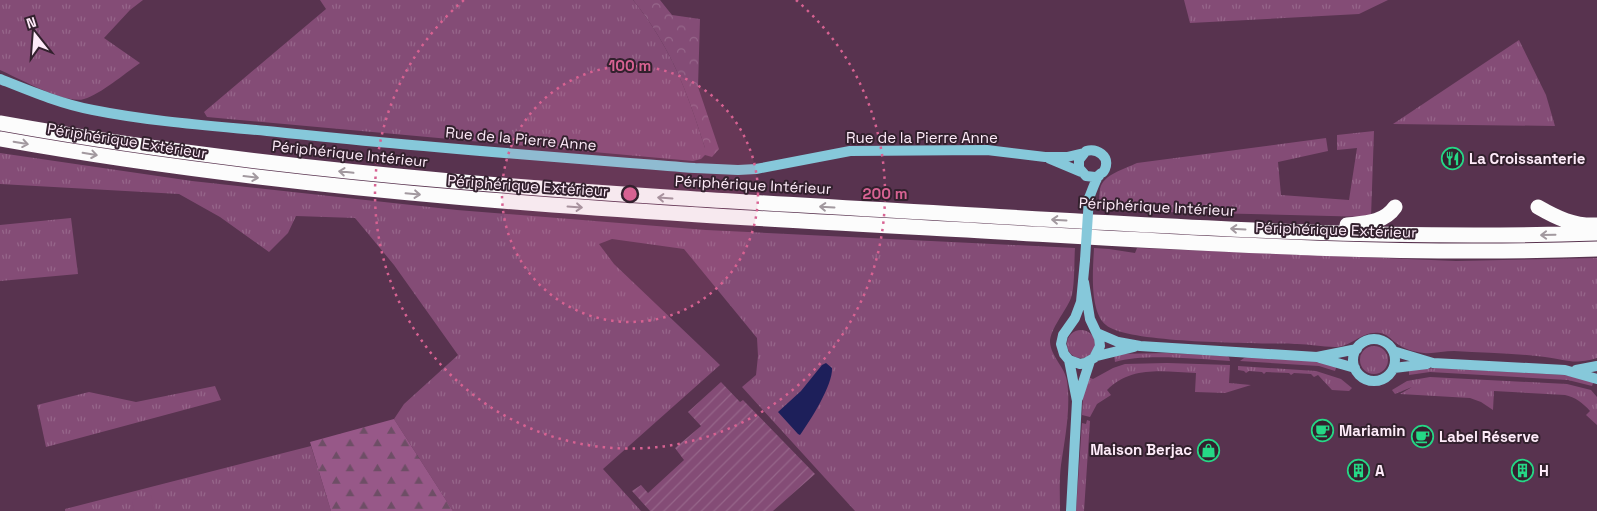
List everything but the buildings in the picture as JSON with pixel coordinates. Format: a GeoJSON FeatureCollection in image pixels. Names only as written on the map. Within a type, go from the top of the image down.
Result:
{"type":"FeatureCollection","features":[{"type":"Feature","properties":{"kind":"highway","name":"Périphérique Intérieur"},"geometry":{"type":"LineString","coordinates":[[0,123],[238,160],[485,185],[703,200],[1304,232],[1464,236],[1597,233]]}},
{"type":"Feature","properties":{"kind":"highway","name":"Périphérique Extérieur"},"geometry":{"type":"LineString","coordinates":[[0,139],[238,175],[418,195],[566,207],[1283,247],[1439,251],[1597,249]]}},
{"type":"Feature","properties":{"kind":"highway"},"geometry":{"type":"LineString","coordinates":[[1304,232],[1330,226],[1376,222],[1390,213],[1395,207]]}},
{"type":"Feature","properties":{"kind":"highway"},"geometry":{"type":"LineString","coordinates":[[1538,207],[1561,220],[1585,226],[1597,225]]}},
{"type":"Feature","properties":{"kind":"street","name":"Rue de la Pierre Anne"},"geometry":{"type":"LineString","coordinates":[[0,78],[35,93],[69,104],[93,110],[137,116],[325,137],[695,168],[756,169],[850,151],[987,150],[1045,157],[1067,157],[1084,153]]}},
{"type":"Feature","properties":{"kind":"street"},"geometry":{"type":"LineString","coordinates":[[1089,198],[1099,176],[1105,168],[1106,160],[1104,156],[1095,150],[1084,153],[1078,164],[1084,174],[1089,198],[1084,282],[1081,302],[1069,329],[1063,335],[1061,344],[1064,354],[1070,360],[1080,364],[1093,358],[1140,346]]}},
{"type":"Feature","properties":{"kind":"street","name":"Rue de la Pierre Anne"},"geometry":{"type":"LineString","coordinates":[[1045,157],[1084,174]]}},
{"type":"Feature","properties":{"kind":"street"},"geometry":{"type":"LineString","coordinates":[[1084,174],[1094,177],[1099,176]]}},
{"type":"Feature","properties":{"kind":"street"},"geometry":{"type":"LineString","coordinates":[[1077,401],[1100,342],[1090,319],[1084,282]]}},
{"type":"Feature","properties":{"kind":"street"},"geometry":{"type":"LineString","coordinates":[[1069,329],[1081,325],[1118,342],[1140,346],[1317,357],[1355,368]]}},
{"type":"Feature","properties":{"kind":"street"},"geometry":{"type":"LineString","coordinates":[[1374,340],[1384,342],[1393,351],[1396,360],[1394,368],[1384,379],[1373,381],[1362,378],[1355,368],[1354,358],[1357,349],[1364,342],[1374,340]]}},
{"type":"Feature","properties":{"kind":"street"},"geometry":{"type":"LineString","coordinates":[[1317,357],[1357,349]]}},
{"type":"Feature","properties":{"kind":"street"},"geometry":{"type":"LineString","coordinates":[[1393,351],[1433,363]]}},
{"type":"Feature","properties":{"kind":"street"},"geometry":{"type":"LineString","coordinates":[[1070,360],[1077,401],[1071,511]]}},
{"type":"Feature","properties":{"kind":"street"},"geometry":{"type":"LineString","coordinates":[[1394,368],[1433,363],[1565,370],[1597,366]]}},
{"type":"Feature","properties":{"kind":"street"},"geometry":{"type":"LineString","coordinates":[[1565,370],[1597,378]]}},
{"type":"Feature","properties":{"kind":"green space"},"geometry":{"type":"Polygon","coordinates":[[[0,0],[143,0],[130,10],[104,38],[140,63],[105,88],[84,99],[76,100],[55,95],[30,84],[0,70],[0,0]]]}},
{"type":"Feature","properties":{"kind":"green space"},"geometry":{"type":"Polygon","coordinates":[[[320,0],[633,0],[668,52],[698,127],[705,148],[705,155],[701,159],[693,161],[207,117],[204,112],[326,9],[320,0]]]}},
{"type":"Feature","properties":{"kind":"green space"},"geometry":{"type":"Polygon","coordinates":[[[633,0],[660,0],[672,15],[700,19],[698,87],[719,149],[712,157],[705,155],[705,148],[692,107],[668,52],[633,0]]]}},
{"type":"Feature","properties":{"kind":"green space"},"geometry":{"type":"Polygon","coordinates":[[[1184,0],[1388,0],[1359,14],[1190,23],[1184,0]]]}},
{"type":"Feature","properties":{"kind":"green space"},"geometry":{"type":"Polygon","coordinates":[[[1519,40],[1546,95],[1555,126],[1393,124],[1519,40]]]}},
{"type":"Feature","properties":{"kind":"green space"},"geometry":{"type":"Polygon","coordinates":[[[1374,131],[1371,217],[1165,212],[1165,208],[1159,203],[1130,209],[1099,209],[1100,189],[1105,179],[1137,163],[1326,138],[1328,151],[1278,162],[1281,195],[1349,200],[1357,148],[1337,150],[1337,135],[1374,131]]]}},
{"type":"Feature","properties":{"kind":"green space"},"geometry":{"type":"Polygon","coordinates":[[[0,153],[192,181],[457,210],[706,230],[1075,248],[1074,281],[1071,298],[1055,326],[1050,342],[1053,352],[1066,376],[1068,391],[1067,423],[1060,471],[1060,511],[855,511],[742,387],[756,375],[757,338],[684,249],[612,239],[599,244],[614,264],[720,365],[603,469],[641,511],[453,511],[394,419],[404,404],[458,355],[394,265],[355,218],[296,216],[288,233],[269,252],[220,217],[179,194],[0,184],[0,153]]]}},
{"type":"Feature","properties":{"kind":"green space"},"geometry":{"type":"Polygon","coordinates":[[[71,218],[78,274],[0,281],[0,225],[71,218]]]}},
{"type":"Feature","properties":{"kind":"green space"},"geometry":{"type":"Polygon","coordinates":[[[1094,248],[1135,253],[1137,248],[1456,261],[1597,258],[1597,358],[1576,362],[1511,354],[1454,351],[1424,353],[1406,349],[1380,333],[1368,334],[1347,344],[1335,347],[1302,344],[1227,343],[1140,336],[1119,331],[1106,325],[1101,319],[1094,300],[1094,248]]]}},
{"type":"Feature","properties":{"kind":"green space"},"geometry":{"type":"Polygon","coordinates":[[[1081,330],[1091,334],[1095,344],[1091,354],[1081,358],[1071,354],[1067,344],[1071,334],[1081,330]]]}},
{"type":"Feature","properties":{"kind":"green space"},"geometry":{"type":"Polygon","coordinates":[[[1374,346],[1384,350],[1388,360],[1384,370],[1374,374],[1364,370],[1360,360],[1364,350],[1374,346]]]}},
{"type":"Feature","properties":{"kind":"green space"},"geometry":{"type":"Polygon","coordinates":[[[1167,353],[1227,356],[1230,361],[1156,357],[1127,359],[1115,362],[1114,354],[1167,353]]]}},
{"type":"Feature","properties":{"kind":"green space"},"geometry":{"type":"Polygon","coordinates":[[[1248,357],[1312,361],[1337,365],[1335,371],[1319,366],[1240,361],[1248,357]]]}},
{"type":"Feature","properties":{"kind":"green space"},"geometry":{"type":"Polygon","coordinates":[[[1125,364],[1230,365],[1229,383],[1251,385],[1225,393],[1195,392],[1196,373],[1161,371],[1138,373],[1117,382],[1107,390],[1111,395],[1097,404],[1090,417],[1082,415],[1083,397],[1088,377],[1093,379],[1125,364]]]}},
{"type":"Feature","properties":{"kind":"green space"},"geometry":{"type":"Polygon","coordinates":[[[1238,366],[1316,371],[1341,379],[1352,388],[1349,391],[1332,390],[1318,375],[1314,377],[1311,374],[1294,373],[1291,375],[1289,373],[1266,372],[1264,374],[1262,372],[1249,371],[1246,373],[1238,370],[1238,366]]]}},
{"type":"Feature","properties":{"kind":"green space"},"geometry":{"type":"Polygon","coordinates":[[[1437,368],[1564,375],[1594,381],[1592,386],[1568,380],[1430,372],[1409,375],[1409,370],[1437,368]]]}},
{"type":"Feature","properties":{"kind":"green space"},"geometry":{"type":"Polygon","coordinates":[[[1430,377],[1567,384],[1591,390],[1597,397],[1597,425],[1586,415],[1590,411],[1585,405],[1565,395],[1494,391],[1493,410],[1481,402],[1470,398],[1400,394],[1412,387],[1395,394],[1392,390],[1407,381],[1430,377]]]}},
{"type":"Feature","properties":{"kind":"green space"},"geometry":{"type":"Polygon","coordinates":[[[721,382],[740,402],[743,400],[815,474],[773,511],[650,511],[632,491],[641,485],[648,493],[684,460],[675,448],[701,426],[688,412],[721,382]]]}},
{"type":"Feature","properties":{"kind":"green space"},"geometry":{"type":"Polygon","coordinates":[[[215,386],[221,400],[46,447],[37,405],[89,392],[136,402],[215,386]]]}},
{"type":"Feature","properties":{"kind":"green space"},"geometry":{"type":"Polygon","coordinates":[[[394,419],[453,511],[331,511],[310,442],[394,419]]]}},
{"type":"Feature","properties":{"kind":"green space"},"geometry":{"type":"Polygon","coordinates":[[[1087,420],[1090,421],[1084,511],[1076,511],[1082,423],[1086,424],[1087,420]]]}},
{"type":"Feature","properties":{"kind":"green space"},"geometry":{"type":"Polygon","coordinates":[[[311,446],[331,511],[65,511],[65,509],[311,446]]]}},
{"type":"Feature","properties":{"kind":"green space"},"geometry":{"type":"Polygon","coordinates":[[[151,495],[155,511],[134,511],[132,500],[151,495]]]}},
{"type":"Feature","properties":{"kind":"shaded area"},"geometry":{"type":"Polygon","coordinates":[[[826,363],[832,368],[829,384],[820,403],[800,435],[778,412],[801,391],[822,365],[826,363]]]}},
{"type":"Feature","properties":{"kind":"place","name":"La Croissanterie"},"geometry":{"type":"Point","coordinates":[1453,159]}},
{"type":"Feature","properties":{"kind":"place","name":"Mariamin"},"geometry":{"type":"Point","coordinates":[1323,431]}},
{"type":"Feature","properties":{"kind":"place","name":"Label Réserve"},"geometry":{"type":"Point","coordinates":[1423,437]}},
{"type":"Feature","properties":{"kind":"place","name":"Maison Berjac"},"geometry":{"type":"Point","coordinates":[1208,450]}},
{"type":"Feature","properties":{"kind":"place","name":"A"},"geometry":{"type":"Point","coordinates":[1359,471]}},
{"type":"Feature","properties":{"kind":"place","name":"H"},"geometry":{"type":"Point","coordinates":[1523,471]}}]}
